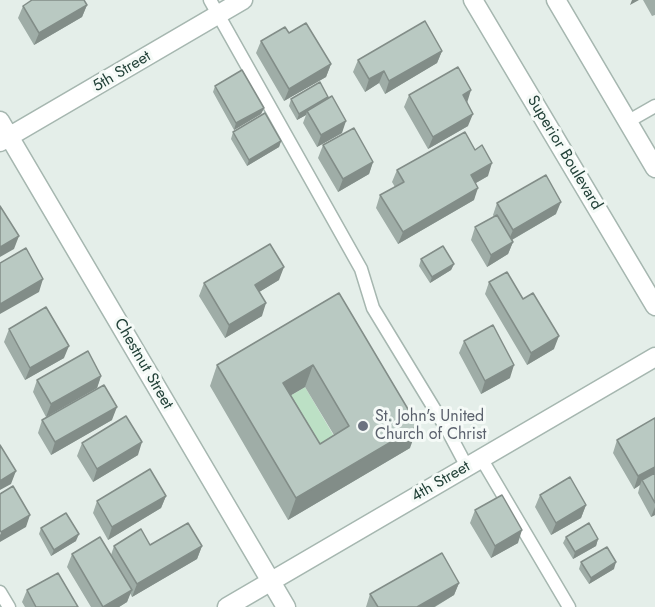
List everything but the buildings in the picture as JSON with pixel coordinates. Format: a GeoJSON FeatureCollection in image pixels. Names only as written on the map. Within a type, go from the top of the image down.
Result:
{"type":"FeatureCollection","features":[{"type":"Feature","properties":{"kind":"street","name":"5th Street"},"geometry":{"type":"LineString","coordinates":[[3,133],[214,7],[243,0]]}},
{"type":"Feature","properties":{"kind":"street","name":"Superior Boulevard"},"geometry":{"type":"LineString","coordinates":[[473,0],[655,306]]}},
{"type":"Feature","properties":{"kind":"street"},"geometry":{"type":"LineString","coordinates":[[556,0],[655,168]]}},
{"type":"Feature","properties":{"kind":"street","name":"Chestnut Street"},"geometry":{"type":"LineString","coordinates":[[3,133],[286,607]]}},
{"type":"Feature","properties":{"kind":"street","name":"4th Street"},"geometry":{"type":"LineString","coordinates":[[227,607],[655,357]]}},
{"type":"Feature","properties":{"kind":"lane"},"geometry":{"type":"LineString","coordinates":[[214,7],[361,269],[373,308],[449,433],[474,463],[569,607]]}},
{"type":"Feature","properties":{"kind":"lane"},"geometry":{"type":"LineString","coordinates":[[627,122],[655,106]]}},
{"type":"Feature","properties":{"kind":"lane"},"geometry":{"type":"LineString","coordinates":[[0,592],[9,607]]}},
{"type":"Feature","properties":{"kind":"green space"},"geometry":{"type":"Polygon","coordinates":[[[305,387],[341,448],[312,465],[276,404],[305,387]]]}},
{"type":"Feature","properties":{"kind":"place","name":"St. John's United Church of Christ"},"geometry":{"type":"Point","coordinates":[363,426]}}]}
